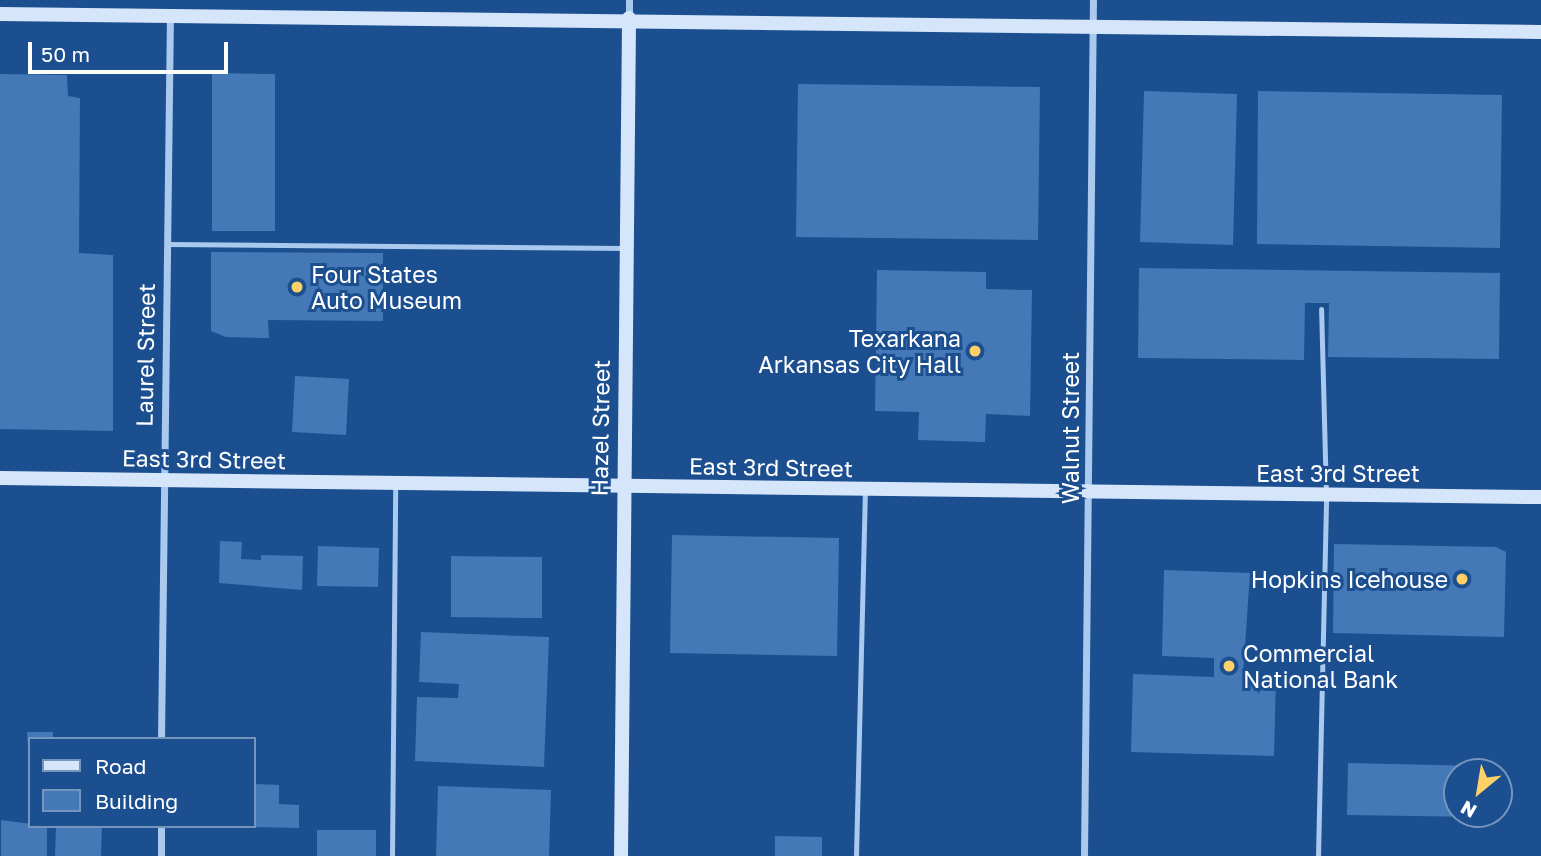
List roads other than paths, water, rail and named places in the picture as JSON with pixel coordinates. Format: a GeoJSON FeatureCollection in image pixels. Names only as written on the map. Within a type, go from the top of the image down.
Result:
{"type":"FeatureCollection","features":[{"type":"Feature","properties":{"kind":"street","name":"Hazel Street"},"geometry":{"type":"LineString","coordinates":[[621,856],[622,488],[629,0]]}},
{"type":"Feature","properties":{"kind":"street","name":"Walnut Street"},"geometry":{"type":"LineString","coordinates":[[1084,856],[1093,0]]}},
{"type":"Feature","properties":{"kind":"street"},"geometry":{"type":"LineString","coordinates":[[0,13],[629,18],[1093,29],[1541,32]]}},
{"type":"Feature","properties":{"kind":"street","name":"Laurel Street"},"geometry":{"type":"LineString","coordinates":[[161,737],[162,481],[170,15]]}},
{"type":"Feature","properties":{"kind":"street","name":"East 3rd Street"},"geometry":{"type":"LineString","coordinates":[[0,478],[1089,494],[1541,497]]}},
{"type":"Feature","properties":{"kind":"street"},"geometry":{"type":"LineString","coordinates":[[161,828],[161,856]]}},
{"type":"Feature","properties":{"kind":"lane"},"geometry":{"type":"LineString","coordinates":[[166,244],[626,248]]}},
{"type":"Feature","properties":{"kind":"lane"},"geometry":{"type":"LineString","coordinates":[[1318,856],[1326,496],[1321,309]]}},
{"type":"Feature","properties":{"kind":"lane"},"geometry":{"type":"LineString","coordinates":[[392,856],[395,485]]}},
{"type":"Feature","properties":{"kind":"lane"},"geometry":{"type":"LineString","coordinates":[[856,856],[866,491]]}},
{"type":"Feature","properties":{"kind":"place","name":"Four States Auto Museum"},"geometry":{"type":"Point","coordinates":[297,287]}},
{"type":"Feature","properties":{"kind":"place","name":"Texarkana Arkansas City Hall"},"geometry":{"type":"Point","coordinates":[975,351]}},
{"type":"Feature","properties":{"kind":"place","name":"Hopkins Icehouse"},"geometry":{"type":"Point","coordinates":[1462,579]}},
{"type":"Feature","properties":{"kind":"place","name":"Commercial National Bank"},"geometry":{"type":"Point","coordinates":[1229,666]}}]}
